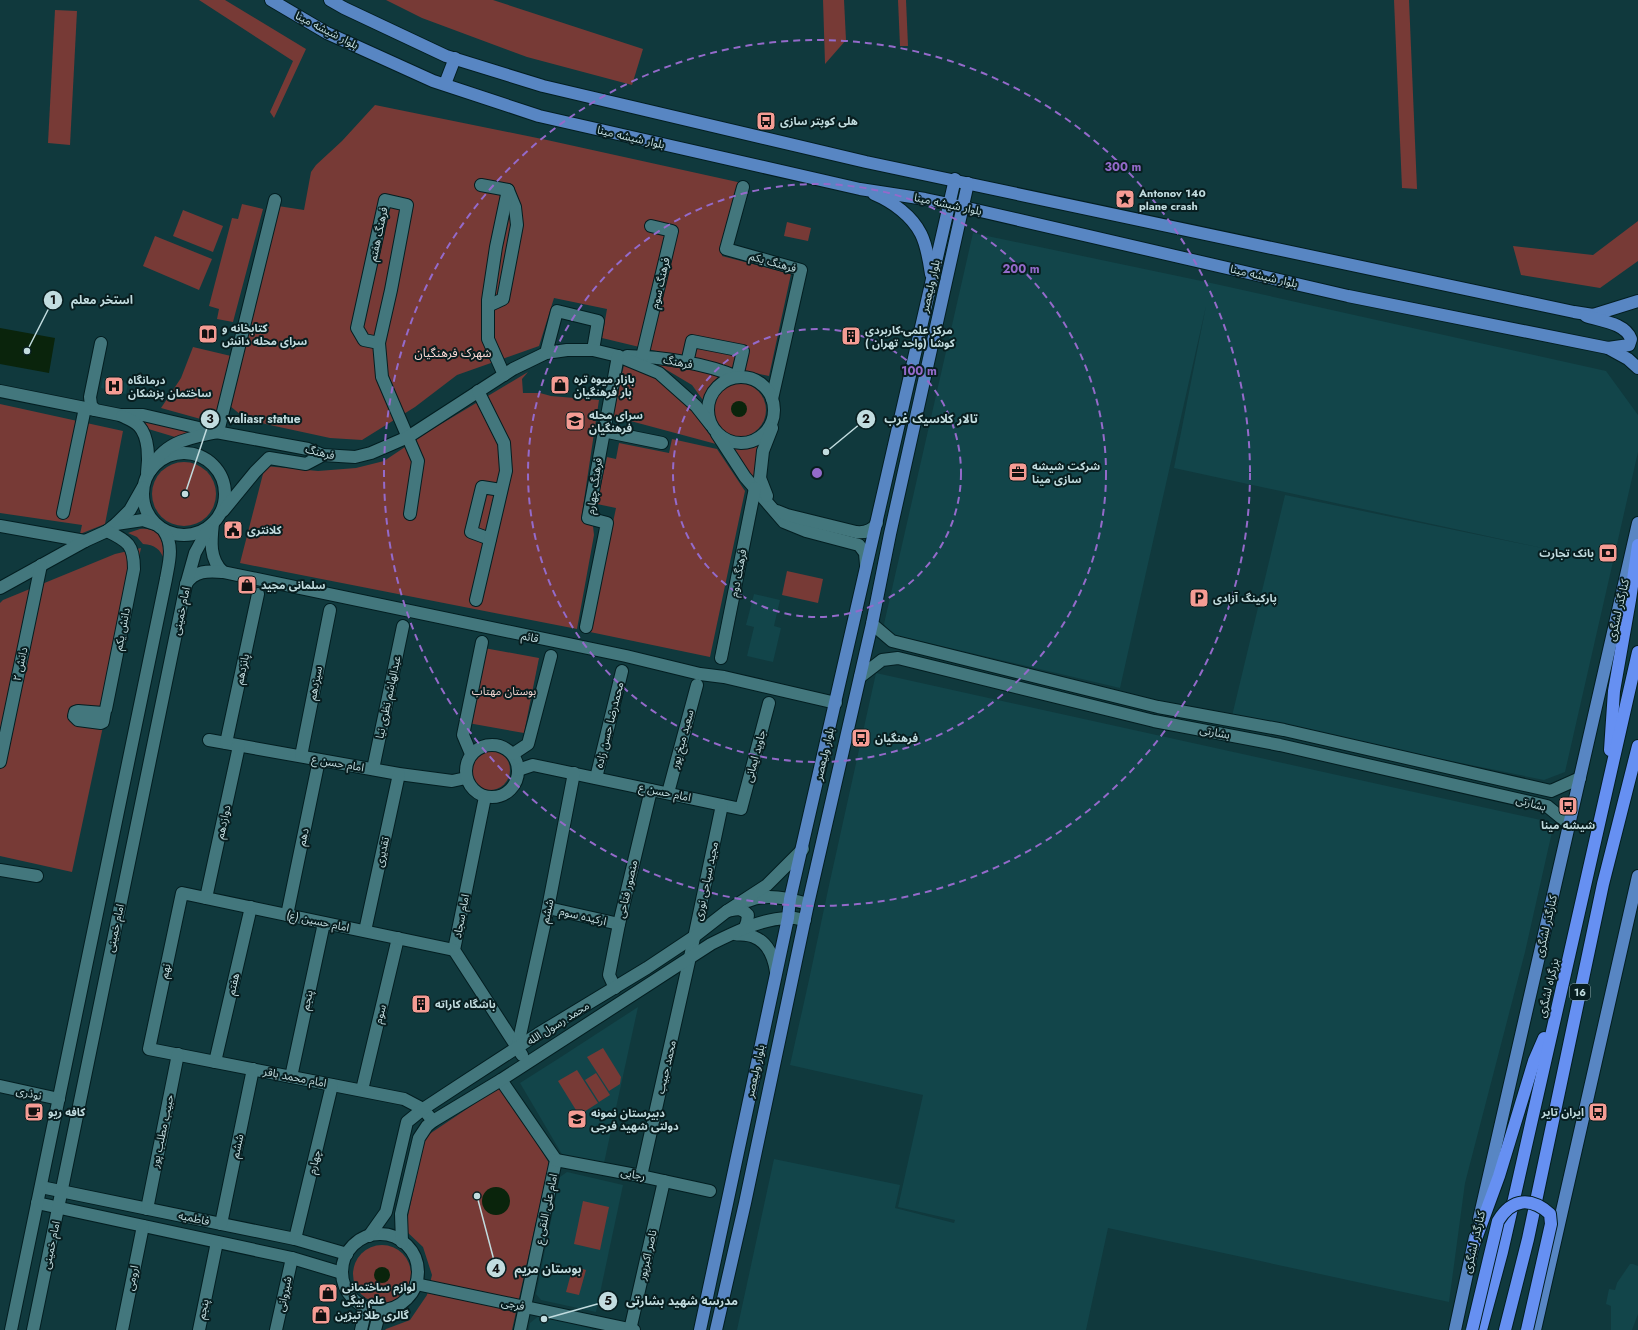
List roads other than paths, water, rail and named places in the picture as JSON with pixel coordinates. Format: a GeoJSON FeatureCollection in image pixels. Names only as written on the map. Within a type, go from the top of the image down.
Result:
{"type":"FeatureCollection","features":[{"type":"Feature","properties":{"kind":"highway"},"geometry":{"type":"LineString","coordinates":[[1606,793],[1614,691],[1638,545]]}},
{"type":"Feature","properties":{"kind":"highway","name":"بزرگراه لشگری"},"geometry":{"type":"LineString","coordinates":[[1481,1330],[1502,1252],[1638,652]]}},
{"type":"Feature","properties":{"kind":"highway","name":"16"},"geometry":{"type":"LineString","coordinates":[[1505,1330],[1528,1239],[1603,884],[1638,746]]}},
{"type":"Feature","properties":{"kind":"highway"},"geometry":{"type":"LineString","coordinates":[[1473,1247],[1499,1176],[1534,1061],[1555,1013]]}},
{"type":"Feature","properties":{"kind":"highway"},"geometry":{"type":"LineString","coordinates":[[1472,1330],[1498,1220],[1504,1210],[1516,1203],[1530,1203],[1542,1207],[1550,1214],[1551,1224],[1527,1330]]}},
{"type":"Feature","properties":{"kind":"main road","name":"بلوار شیشه مینا"},"geometry":{"type":"LineString","coordinates":[[271,0],[327,33],[433,81],[539,116],[860,189],[963,207],[1348,296],[1608,348],[1628,359],[1638,368]]}},
{"type":"Feature","properties":{"kind":"main road"},"geometry":{"type":"LineString","coordinates":[[330,0],[352,12],[454,58],[543,86],[786,144],[1574,312],[1593,314],[1638,301]]}},
{"type":"Feature","properties":{"kind":"main road"},"geometry":{"type":"LineString","coordinates":[[445,84],[454,58]]}},
{"type":"Feature","properties":{"kind":"main road","name":"بلوار ولیعصر"},"geometry":{"type":"LineString","coordinates":[[700,1330],[788,918],[790,899],[803,849],[954,179]]}},
{"type":"Feature","properties":{"kind":"main road","name":"بلوار ولیعصر"},"geometry":{"type":"LineString","coordinates":[[716,1330],[747,1196],[808,904],[872,624],[892,526],[968,183]]}},
{"type":"Feature","properties":{"kind":"main road"},"geometry":{"type":"LineString","coordinates":[[860,189],[879,196],[899,208],[913,222],[921,235],[932,277]]}},
{"type":"Feature","properties":{"kind":"main road"},"geometry":{"type":"LineString","coordinates":[[1574,312],[1620,327],[1627,331],[1631,339],[1629,345],[1608,348]]}},
{"type":"Feature","properties":{"kind":"main road","name":"کنارگذر لشگری"},"geometry":{"type":"LineString","coordinates":[[1455,1330],[1638,522]]}},
{"type":"Feature","properties":{"kind":"main road"},"geometry":{"type":"LineString","coordinates":[[877,523],[883,530],[889,529],[892,526]]}},
{"type":"Feature","properties":{"kind":"main road"},"geometry":{"type":"LineString","coordinates":[[869,556],[875,553],[880,555],[885,562]]}},
{"type":"Feature","properties":{"kind":"main road"},"geometry":{"type":"LineString","coordinates":[[1535,1330],[1638,876]]}},
{"type":"Feature","properties":{"kind":"street"},"geometry":{"type":"LineString","coordinates":[[481,185],[508,190],[515,207],[517,225],[503,299],[488,306],[488,340],[504,375]]}},
{"type":"Feature","properties":{"kind":"street","name":"فرهنگ یکم"},"geometry":{"type":"LineString","coordinates":[[743,187],[726,249],[801,270],[772,399]]}},
{"type":"Feature","properties":{"kind":"street"},"geometry":{"type":"LineString","coordinates":[[112,528],[130,510],[159,455],[173,445],[188,439],[218,432],[274,200]]}},
{"type":"Feature","properties":{"kind":"street","name":"فرهنگ هفتم"},"geometry":{"type":"LineString","coordinates":[[379,343],[364,340],[357,328],[385,200],[407,205],[391,290],[379,343],[382,377],[418,461],[410,514]]}},
{"type":"Feature","properties":{"kind":"street","name":"فرهنگ سوم"},"geometry":{"type":"LineString","coordinates":[[642,357],[672,231],[651,226]]}},
{"type":"Feature","properties":{"kind":"street"},"geometry":{"type":"LineString","coordinates":[[546,353],[557,311],[598,320],[593,350]]}},
{"type":"Feature","properties":{"kind":"street"},"geometry":{"type":"LineString","coordinates":[[687,363],[692,341],[743,351],[737,377]]}},
{"type":"Feature","properties":{"kind":"street"},"geometry":{"type":"LineString","coordinates":[[63,513],[91,405],[90,396],[101,343]]}},
{"type":"Feature","properties":{"kind":"street","name":"فرهنگ"},"geometry":{"type":"LineString","coordinates":[[0,391],[120,415],[144,416],[308,449],[323,455],[355,457],[371,453],[408,437],[504,375],[546,353],[567,350],[593,350],[618,356],[659,372],[696,406],[745,477],[784,522],[806,531],[855,538]]}},
{"type":"Feature","properties":{"kind":"street","name":"فرهنگ"},"geometry":{"type":"LineString","coordinates":[[618,356],[654,357],[722,370],[737,377]]}},
{"type":"Feature","properties":{"kind":"street","name":"فرهنگ چهارم"},"geometry":{"type":"LineString","coordinates":[[586,627],[607,523],[588,518],[618,356]]}},
{"type":"Feature","properties":{"kind":"street","name":"فرهنگ"},"geometry":{"type":"LineString","coordinates":[[772,399],[766,389],[758,382],[748,377],[737,377],[726,380],[711,394],[708,404],[708,415],[714,430],[729,441],[740,443],[751,442],[761,436],[768,428],[773,418]]}},
{"type":"Feature","properties":{"kind":"street"},"geometry":{"type":"LineString","coordinates":[[476,600],[506,471],[504,443],[478,391]]}},
{"type":"Feature","properties":{"kind":"street"},"geometry":{"type":"LineString","coordinates":[[772,399],[774,408],[773,418],[771,430],[763,451],[760,478],[772,508]]}},
{"type":"Feature","properties":{"kind":"street"},"geometry":{"type":"LineString","coordinates":[[120,415],[137,425],[142,432],[148,462],[145,506],[149,516],[160,527]]}},
{"type":"Feature","properties":{"kind":"street"},"geometry":{"type":"LineString","coordinates":[[603,431],[662,443]]}},
{"type":"Feature","properties":{"kind":"street"},"geometry":{"type":"LineString","coordinates":[[0,587],[112,528],[143,520],[182,536],[192,535],[214,523],[255,472],[269,458],[273,451],[271,442]]}},
{"type":"Feature","properties":{"kind":"street"},"geometry":{"type":"LineString","coordinates":[[146,479],[165,457],[185,453],[195,454],[204,458],[219,472],[226,491],[225,501],[214,523],[211,543],[217,567],[223,572]]}},
{"type":"Feature","properties":{"kind":"street"},"geometry":{"type":"LineString","coordinates":[[269,458],[306,464],[323,455]]}},
{"type":"Feature","properties":{"kind":"street"},"geometry":{"type":"LineString","coordinates":[[490,539],[472,532],[482,486],[501,490]]}},
{"type":"Feature","properties":{"kind":"street","name":"فرهنگ دوم"},"geometry":{"type":"LineString","coordinates":[[720,658],[755,488]]}},
{"type":"Feature","properties":{"kind":"street","name":"امام خمینی"},"geometry":{"type":"LineString","coordinates":[[33,1330],[186,585],[195,553],[214,523]]}},
{"type":"Feature","properties":{"kind":"street"},"geometry":{"type":"LineString","coordinates":[[866,572],[866,553],[855,538],[874,528],[877,523]]}},
{"type":"Feature","properties":{"kind":"street"},"geometry":{"type":"LineString","coordinates":[[0,526],[85,541]]}},
{"type":"Feature","properties":{"kind":"street","name":"امام خمینی"},"geometry":{"type":"LineString","coordinates":[[11,1330],[166,579],[170,544],[168,537],[160,527]]}},
{"type":"Feature","properties":{"kind":"street","name":"دانش یکم"},"geometry":{"type":"LineString","coordinates":[[78,711],[104,713],[105,711],[134,569],[134,556],[131,547],[112,528]]}},
{"type":"Feature","properties":{"kind":"street","name":"دانش ۲"},"geometry":{"type":"LineString","coordinates":[[0,762],[5,710],[41,565]]}},
{"type":"Feature","properties":{"kind":"street","name":"قائم"},"geometry":{"type":"LineString","coordinates":[[186,585],[190,578],[197,574],[207,572],[223,572],[626,656],[700,674],[724,677],[836,703]]}},
{"type":"Feature","properties":{"kind":"street","name":"پانزدهم"},"geometry":{"type":"LineString","coordinates":[[226,743],[258,594]]}},
{"type":"Feature","properties":{"kind":"street","name":"سیزدهم"},"geometry":{"type":"LineString","coordinates":[[301,756],[330,610]]}},
{"type":"Feature","properties":{"kind":"street","name":"بشارتی"},"geometry":{"type":"LineString","coordinates":[[872,624],[892,641],[1158,707],[1284,730],[1551,791],[1580,778]]}},
{"type":"Feature","properties":{"kind":"street","name":"عبدالهاشم نظری نیا"},"geometry":{"type":"LineString","coordinates":[[373,769],[403,626]]}},
{"type":"Feature","properties":{"kind":"street"},"geometry":{"type":"LineString","coordinates":[[471,754],[464,735],[482,642]]}},
{"type":"Feature","properties":{"kind":"street"},"geometry":{"type":"LineString","coordinates":[[513,754],[528,744],[551,656]]}},
{"type":"Feature","properties":{"kind":"street","name":"بشارتی"},"geometry":{"type":"LineString","coordinates":[[860,677],[882,660],[898,658],[1154,721],[1280,745],[1547,806],[1569,824]]}},
{"type":"Feature","properties":{"kind":"street","name":"محمدرضا حسن زاده"},"geometry":{"type":"LineString","coordinates":[[596,778],[622,671]]}},
{"type":"Feature","properties":{"kind":"street","name":"سعید میخ پور"},"geometry":{"type":"LineString","coordinates":[[668,793],[697,686]]}},
{"type":"Feature","properties":{"kind":"street","name":"جاوید ایمانی"},"geometry":{"type":"LineString","coordinates":[[741,809],[769,703]]}},
{"type":"Feature","properties":{"kind":"street"},"geometry":{"type":"LineString","coordinates":[[1280,745],[1284,730]]}},
{"type":"Feature","properties":{"kind":"street","name":"امام حسن ع"},"geometry":{"type":"LineString","coordinates":[[210,740],[399,774],[452,781],[466,778]]}},
{"type":"Feature","properties":{"kind":"street"},"geometry":{"type":"LineString","coordinates":[[492,744],[500,745],[513,754],[518,770],[517,778],[514,785],[508,792],[497,797],[485,796],[473,790],[466,778],[465,769],[471,754],[477,748],[492,744]]}},
{"type":"Feature","properties":{"kind":"street","name":"دوازدهم"},"geometry":{"type":"LineString","coordinates":[[206,898],[239,746]]}},
{"type":"Feature","properties":{"kind":"street","name":"دهم"},"geometry":{"type":"LineString","coordinates":[[287,915],[319,760]]}},
{"type":"Feature","properties":{"kind":"street","name":"امام حسن ع"},"geometry":{"type":"LineString","coordinates":[[518,770],[533,765],[741,809]]}},
{"type":"Feature","properties":{"kind":"street","name":"ششم"},"geometry":{"type":"LineString","coordinates":[[518,1049],[548,908],[574,773]]}},
{"type":"Feature","properties":{"kind":"street","name":"تقدیری"},"geometry":{"type":"LineString","coordinates":[[365,931],[399,774]]}},
{"type":"Feature","properties":{"kind":"street","name":"منصور فتاحی"},"geometry":{"type":"LineString","coordinates":[[615,988],[609,975],[619,924],[651,790]]}},
{"type":"Feature","properties":{"kind":"street"},"geometry":{"type":"LineString","coordinates":[[1547,806],[1553,799],[1551,791]]}},
{"type":"Feature","properties":{"kind":"street","name":"امام سجاد"},"geometry":{"type":"LineString","coordinates":[[485,796],[454,950],[527,1062]]}},
{"type":"Feature","properties":{"kind":"street","name":"مجید سیاحی نوری"},"geometry":{"type":"LineString","coordinates":[[690,957],[722,805]]}},
{"type":"Feature","properties":{"kind":"street","name":"محمد رسول الله"},"geometry":{"type":"LineString","coordinates":[[342,1273],[343,1263],[347,1254],[360,1240],[369,1236],[386,1212],[407,1122],[423,1109],[518,1049],[538,1034],[615,988],[695,936],[727,910],[767,885],[803,849]]}},
{"type":"Feature","properties":{"kind":"street"},"geometry":{"type":"LineString","coordinates":[[0,870],[37,876]]}},
{"type":"Feature","properties":{"kind":"street","name":"امام حسین (ع)"},"geometry":{"type":"LineString","coordinates":[[182,892],[454,950]]}},
{"type":"Feature","properties":{"kind":"street","name":"نهم"},"geometry":{"type":"LineString","coordinates":[[149,1049],[182,892]]}},
{"type":"Feature","properties":{"kind":"street"},"geometry":{"type":"LineString","coordinates":[[727,910],[752,899],[762,897],[790,899],[808,904]]}},
{"type":"Feature","properties":{"kind":"street","name":"هفتم"},"geometry":{"type":"LineString","coordinates":[[215,1062],[251,907]]}},
{"type":"Feature","properties":{"kind":"street","name":"ارکیده سوم"},"geometry":{"type":"LineString","coordinates":[[548,908],[619,924]]}},
{"type":"Feature","properties":{"kind":"street"},"geometry":{"type":"LineString","coordinates":[[727,910],[743,910],[748,915],[744,930]]}},
{"type":"Feature","properties":{"kind":"street","name":"محمد رسول الله"},"geometry":{"type":"LineString","coordinates":[[402,1242],[401,1214],[419,1138],[427,1126],[433,1121],[501,1080],[711,944],[732,934],[772,920],[788,918],[805,920]]}},
{"type":"Feature","properties":{"kind":"street","name":"پنجم"},"geometry":{"type":"LineString","coordinates":[[291,1077],[324,923]]}},
{"type":"Feature","properties":{"kind":"street"},"geometry":{"type":"LineString","coordinates":[[732,934],[754,936],[767,946],[774,958],[776,973]]}},
{"type":"Feature","properties":{"kind":"street","name":"سوم"},"geometry":{"type":"LineString","coordinates":[[362,1090],[398,938]]}},
{"type":"Feature","properties":{"kind":"street","name":"محمد حبیب"},"geometry":{"type":"LineString","coordinates":[[641,1176],[690,957]]}},
{"type":"Feature","properties":{"kind":"street","name":"امام محمد باقر"},"geometry":{"type":"LineString","coordinates":[[149,1049],[404,1099],[423,1109],[433,1121]]}},
{"type":"Feature","properties":{"kind":"street","name":"حبیب مطلب پور"},"geometry":{"type":"LineString","coordinates":[[147,1208],[178,1054]]}},
{"type":"Feature","properties":{"kind":"street","name":"ششم"},"geometry":{"type":"LineString","coordinates":[[221,1224],[253,1069]]}},
{"type":"Feature","properties":{"kind":"street","name":"امام علی النقی ع"},"geometry":{"type":"LineString","coordinates":[[501,1080],[556,1160],[520,1330]]}},
{"type":"Feature","properties":{"kind":"street","name":"چهارم"},"geometry":{"type":"LineString","coordinates":[[295,1239],[332,1084]]}},
{"type":"Feature","properties":{"kind":"street","name":"نوذری"},"geometry":{"type":"LineString","coordinates":[[0,1086],[59,1099]]}},
{"type":"Feature","properties":{"kind":"street","name":"رجایی"},"geometry":{"type":"LineString","coordinates":[[556,1160],[710,1191]]}},
{"type":"Feature","properties":{"kind":"street","name":"ناصر اکبرپور"},"geometry":{"type":"LineString","coordinates":[[631,1330],[664,1181]]}},
{"type":"Feature","properties":{"kind":"street","name":"فاطمیه"},"geometry":{"type":"LineString","coordinates":[[41,1187],[295,1239],[347,1254]]}},
{"type":"Feature","properties":{"kind":"street","name":"فاطمیه"},"geometry":{"type":"LineString","coordinates":[[38,1203],[292,1258],[342,1273]]}},
{"type":"Feature","properties":{"kind":"street","name":"ارومی"},"geometry":{"type":"LineString","coordinates":[[122,1330],[143,1226]]}},
{"type":"Feature","properties":{"kind":"street"},"geometry":{"type":"LineString","coordinates":[[342,1273],[344,1284],[349,1294],[366,1308],[380,1310],[389,1309],[402,1303],[412,1292],[416,1284],[418,1272],[416,1260],[410,1250],[402,1242],[386,1235],[369,1236]]}},
{"type":"Feature","properties":{"kind":"street","name":"پنجم"},"geometry":{"type":"LineString","coordinates":[[198,1330],[217,1242]]}},
{"type":"Feature","properties":{"kind":"street","name":"شیروانی"},"geometry":{"type":"LineString","coordinates":[[276,1330],[292,1258]]}},
{"type":"Feature","properties":{"kind":"street","name":"فرجی"},"geometry":{"type":"LineString","coordinates":[[416,1284],[631,1330]]}},
{"type":"Feature","properties":{"kind":"street"},"geometry":{"type":"LineString","coordinates":[[361,1330],[366,1308]]}},
{"type":"Feature","properties":{"kind":"street"},"geometry":{"type":"LineString","coordinates":[[375,1330],[380,1310]]}},
{"type":"Feature","properties":{"kind":"place","name":"هلی کوپتر سازی"},"geometry":{"type":"Point","coordinates":[766,121]}},
{"type":"Feature","properties":{"kind":"place","name":"Antonov 140 plane crash"},"geometry":{"type":"Point","coordinates":[1125,199]}},
{"type":"Feature","properties":{"kind":"place","name":"کتابخانه و سرای محله دانش"},"geometry":{"type":"Point","coordinates":[208,334]}},
{"type":"Feature","properties":{"kind":"place","name":"مرکز علمی-کاربردی کوشا (واحد تهران )"},"geometry":{"type":"Point","coordinates":[851,336]}},
{"type":"Feature","properties":{"kind":"place","name":"استخر معلم"},"geometry":{"type":"Point","coordinates":[27,351]}},
{"type":"Feature","properties":{"kind":"place","name":"بازار میوه تره بار فرهنگیان"},"geometry":{"type":"Point","coordinates":[560,385]}},
{"type":"Feature","properties":{"kind":"place","name":"درمانگاه ساختمان پزشکان"},"geometry":{"type":"Point","coordinates":[114,386]}},
{"type":"Feature","properties":{"kind":"place","name":"سرای محله فرهنگیان"},"geometry":{"type":"Point","coordinates":[575,421]}},
{"type":"Feature","properties":{"kind":"place","name":"تالار کلاسیک غرب"},"geometry":{"type":"Point","coordinates":[826,452]}},
{"type":"Feature","properties":{"kind":"place","name":"شرکت شیشه سازی مینا"},"geometry":{"type":"Point","coordinates":[1018,472]}},
{"type":"Feature","properties":{"kind":"place","name":"valiasr statue"},"geometry":{"type":"Point","coordinates":[185,494]}},
{"type":"Feature","properties":{"kind":"place","name":"کلانتری"},"geometry":{"type":"Point","coordinates":[233,530]}},
{"type":"Feature","properties":{"kind":"place","name":"بانک تجارت"},"geometry":{"type":"Point","coordinates":[1608,553]}},
{"type":"Feature","properties":{"kind":"place","name":"سلمانی مجید"},"geometry":{"type":"Point","coordinates":[247,585]}},
{"type":"Feature","properties":{"kind":"place","name":"پارکینگ آزادی"},"geometry":{"type":"Point","coordinates":[1199,598]}},
{"type":"Feature","properties":{"kind":"place","name":"فرهنگیان"},"geometry":{"type":"Point","coordinates":[861,738]}},
{"type":"Feature","properties":{"kind":"place","name":"شیشه مینا"},"geometry":{"type":"Point","coordinates":[1568,806]}},
{"type":"Feature","properties":{"kind":"place","name":"باشگاه کاراته"},"geometry":{"type":"Point","coordinates":[421,1004]}},
{"type":"Feature","properties":{"kind":"place","name":"کافه ریو"},"geometry":{"type":"Point","coordinates":[34,1112]}},
{"type":"Feature","properties":{"kind":"place","name":"ایران تایر"},"geometry":{"type":"Point","coordinates":[1598,1112]}},
{"type":"Feature","properties":{"kind":"place","name":"دبیرستان نمونه دولتی شهید فرجی"},"geometry":{"type":"Point","coordinates":[577,1119]}},
{"type":"Feature","properties":{"kind":"place","name":"بوستان مریم"},"geometry":{"type":"Point","coordinates":[477,1196]}},
{"type":"Feature","properties":{"kind":"place","name":"لوازم ساختمانی علم بیگی"},"geometry":{"type":"Point","coordinates":[328,1293]}},
{"type":"Feature","properties":{"kind":"place","name":"گالری طلا تیژین"},"geometry":{"type":"Point","coordinates":[321,1315]}},
{"type":"Feature","properties":{"kind":"place","name":"مدرسه شهید بشارتی"},"geometry":{"type":"Point","coordinates":[544,1319]}},
{"type":"Feature","properties":{"kind":"district","name":"شهرک فرهنگیان"},"geometry":{"type":"Point","coordinates":[453,353]}},
{"type":"Feature","properties":{"kind":"park label","name":"بوستان مهتاب"},"geometry":{"type":"Point","coordinates":[504,691]}}]}
